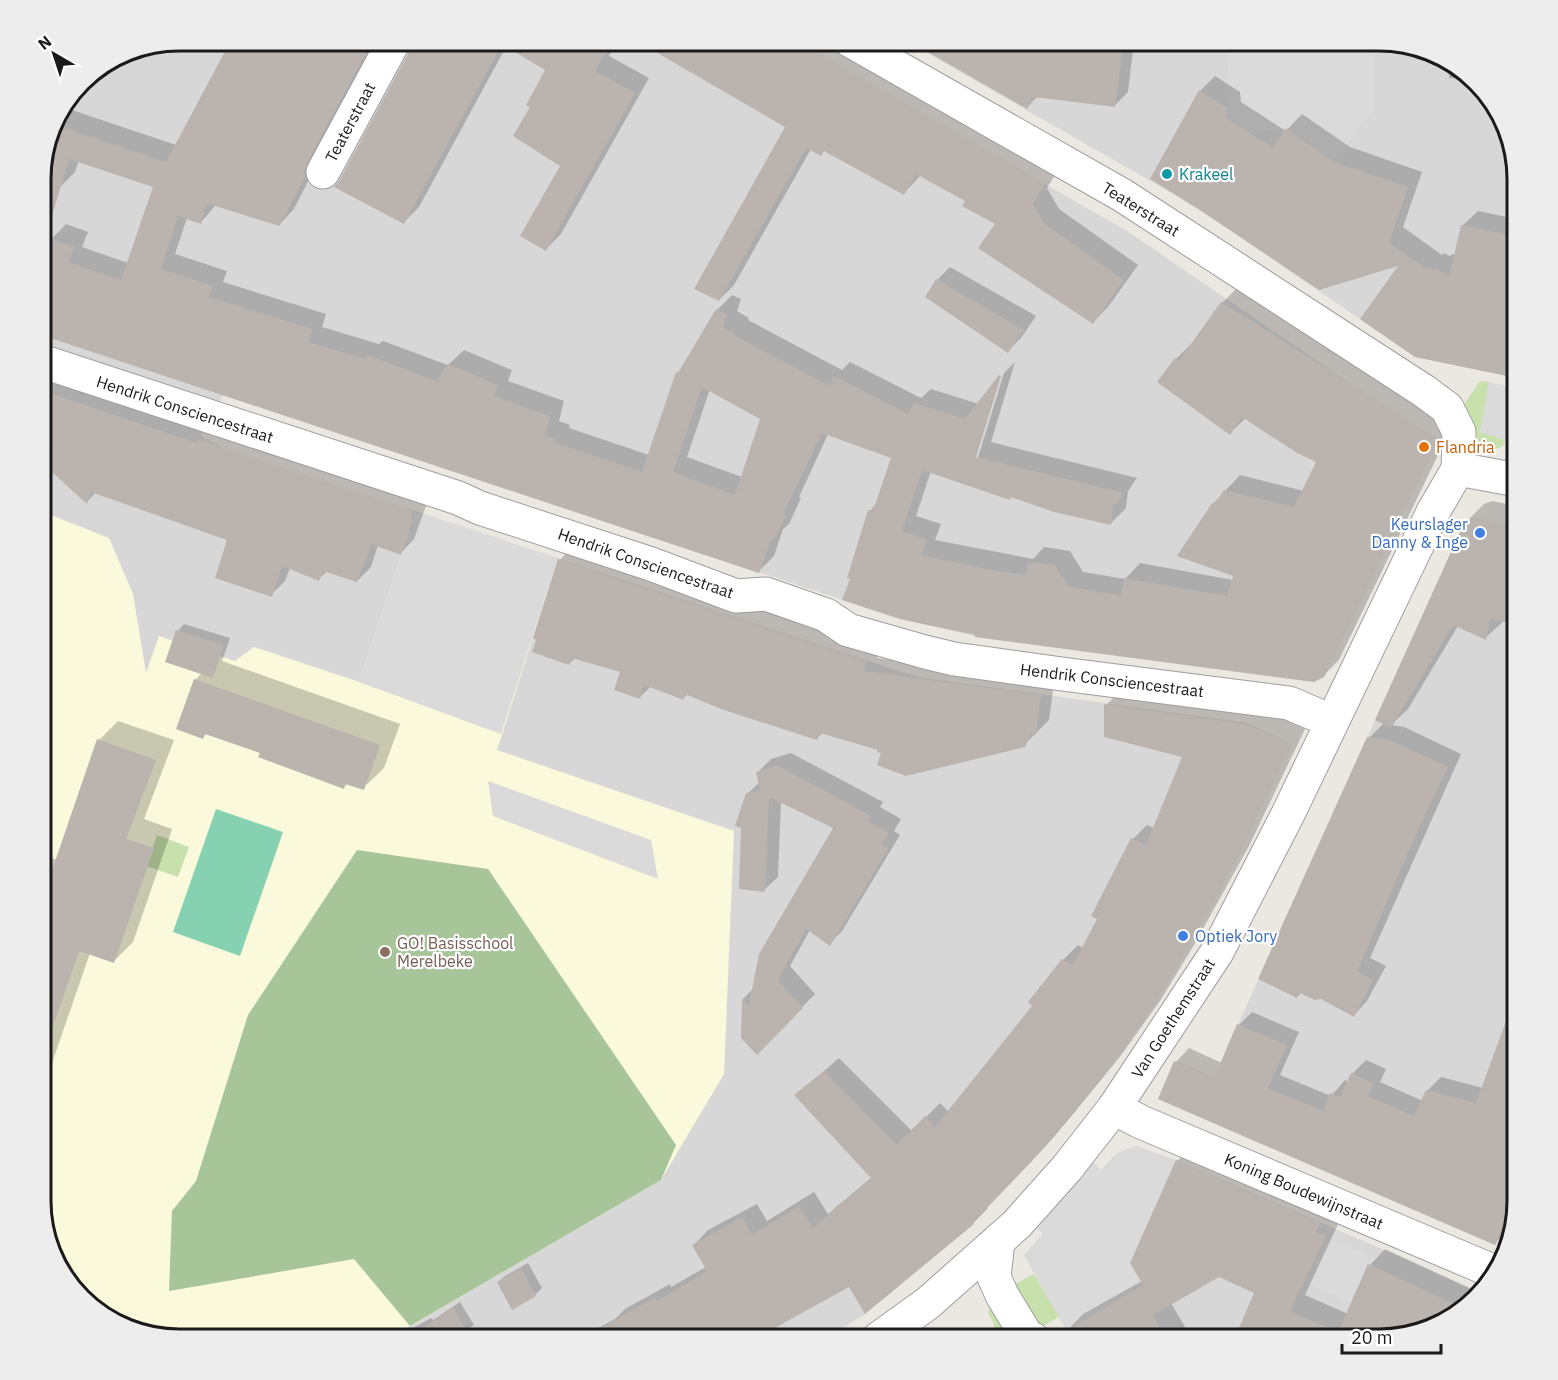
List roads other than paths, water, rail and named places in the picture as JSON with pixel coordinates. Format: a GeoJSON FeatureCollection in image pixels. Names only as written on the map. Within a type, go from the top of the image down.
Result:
{"type":"FeatureCollection","features":[{"type":"Feature","properties":{"kind":"street","name":"Teaterstraat"},"geometry":{"type":"LineString","coordinates":[[323,172],[388,51]]}},
{"type":"Feature","properties":{"kind":"street","name":"Teaterstraat"},"geometry":{"type":"LineString","coordinates":[[870,51],[1122,195],[1424,391],[1447,408],[1459,432],[1458,469]]}},
{"type":"Feature","properties":{"kind":"street","name":"Hendrik Consciencestraat"},"geometry":{"type":"LineString","coordinates":[[51,364],[458,498],[651,564],[736,596],[766,594],[826,615],[848,630],[926,652],[954,659],[1289,703],[1331,721]]}},
{"type":"Feature","properties":{"kind":"street","name":"Van Goethemstraat"},"geometry":{"type":"LineString","coordinates":[[893,1329],[928,1303],[1017,1224],[1067,1168],[1114,1108],[1217,952],[1288,814],[1433,512],[1458,469]]}},
{"type":"Feature","properties":{"kind":"street"},"geometry":{"type":"LineString","coordinates":[[1458,469],[1507,478]]}},
{"type":"Feature","properties":{"kind":"street","name":"Koning Boudewijnstraat"},"geometry":{"type":"LineString","coordinates":[[1114,1108],[1141,1122],[1487,1269]]}},
{"type":"Feature","properties":{"kind":"street"},"geometry":{"type":"LineString","coordinates":[[998,1241],[994,1277],[1023,1329]]}},
{"type":"Feature","properties":{"kind":"place","name":"Krakeel"},"geometry":{"type":"Point","coordinates":[1167,174]}},
{"type":"Feature","properties":{"kind":"place","name":"Flandria"},"geometry":{"type":"Point","coordinates":[1424,447]}},
{"type":"Feature","properties":{"kind":"place","name":"Keurslager Danny & Inge"},"geometry":{"type":"Point","coordinates":[1480,533]}},
{"type":"Feature","properties":{"kind":"place","name":"Optiek Jory"},"geometry":{"type":"Point","coordinates":[1183,936]}},
{"type":"Feature","properties":{"kind":"place","name":"GO! Basisschool Merelbeke"},"geometry":{"type":"Point","coordinates":[385,952]}}]}
